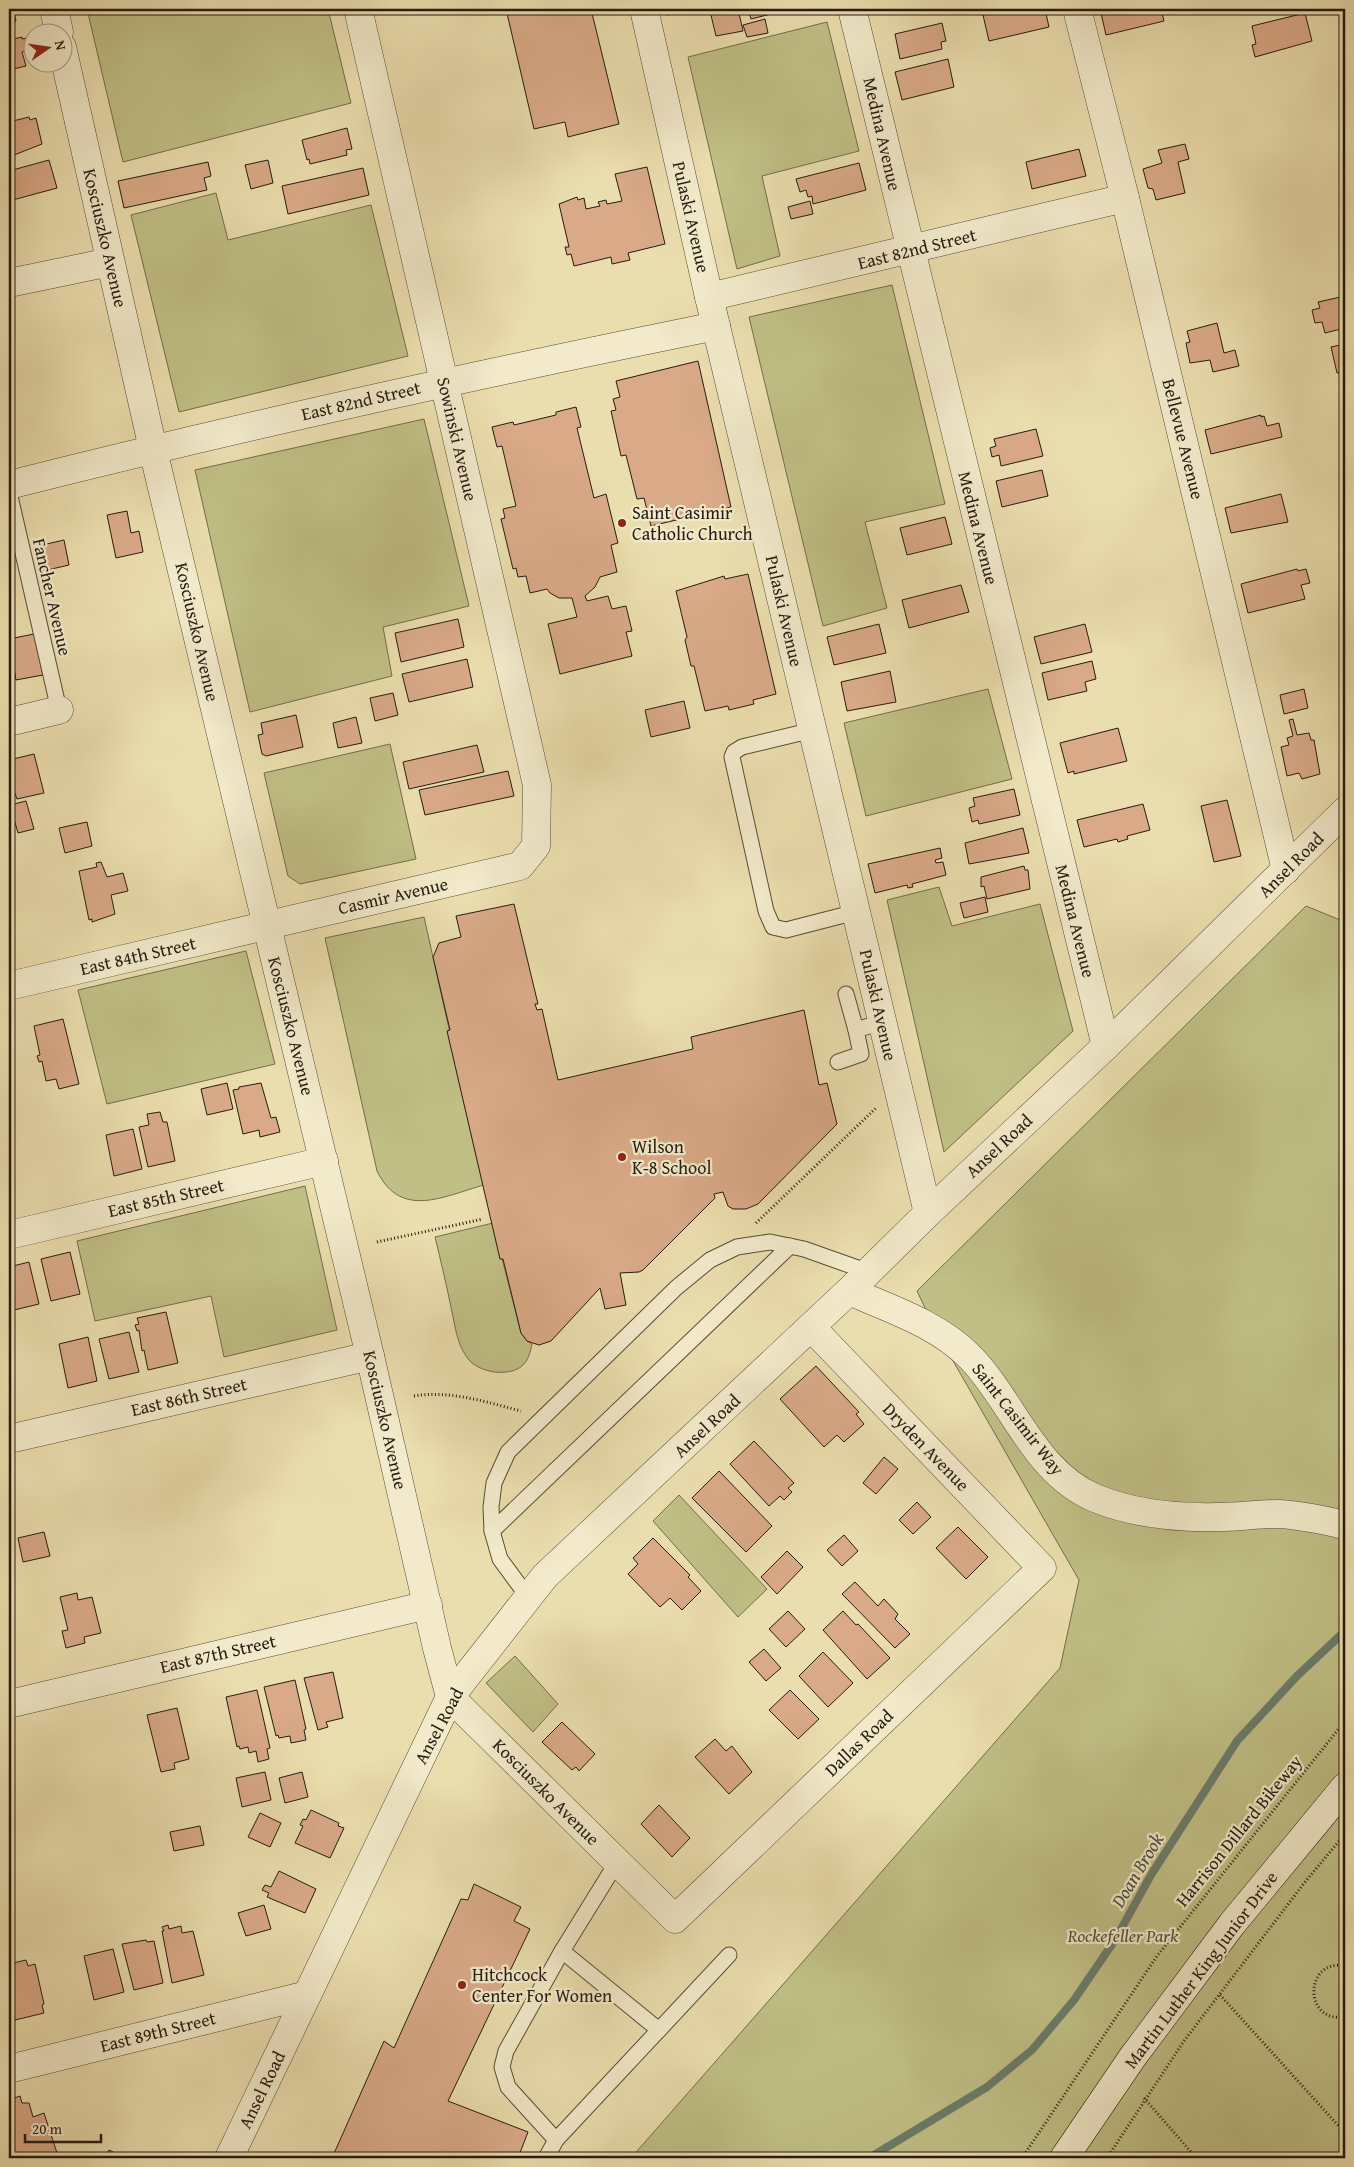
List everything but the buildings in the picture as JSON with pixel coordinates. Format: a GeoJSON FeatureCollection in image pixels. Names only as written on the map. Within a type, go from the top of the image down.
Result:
{"type":"FeatureCollection","features":[{"type":"Feature","properties":{"kind":"street"},"geometry":{"type":"LineString","coordinates":[[54,9],[57,22]]}},
{"type":"Feature","properties":{"kind":"street","name":"Sowinski Avenue"},"geometry":{"type":"LineString","coordinates":[[358,9],[537,785],[536,846],[520,866]]}},
{"type":"Feature","properties":{"kind":"street","name":"Pulaski Avenue"},"geometry":{"type":"LineString","coordinates":[[644,9],[709,297],[928,1213]]}},
{"type":"Feature","properties":{"kind":"street","name":"Medina Avenue"},"geometry":{"type":"LineString","coordinates":[[852,9],[1106,1046]]}},
{"type":"Feature","properties":{"kind":"street","name":"Bellevue Avenue"},"geometry":{"type":"LineString","coordinates":[[1077,9],[1125,198],[1286,870]]}},
{"type":"Feature","properties":{"kind":"street","name":"Kosciuszko Avenue"},"geometry":{"type":"LineString","coordinates":[[68,72],[153,449],[266,926],[324,1161],[450,1697],[675,1919]]}},
{"type":"Feature","properties":{"kind":"street","name":"East 82nd Street"},"geometry":{"type":"LineString","coordinates":[[709,297],[910,251],[1125,198]]}},
{"type":"Feature","properties":{"kind":"street"},"geometry":{"type":"LineString","coordinates":[[9,284],[110,262]]}},
{"type":"Feature","properties":{"kind":"street","name":"East 82nd Street"},"geometry":{"type":"LineString","coordinates":[[9,484],[444,382],[716,326]]}},
{"type":"Feature","properties":{"kind":"street"},"geometry":{"type":"LineString","coordinates":[[9,722],[59,710]]}},
{"type":"Feature","properties":{"kind":"street","name":"Ansel Road"},"geometry":{"type":"LineString","coordinates":[[229,2158],[450,1697],[545,1576],[811,1327],[928,1213],[1106,1046],[1345,811]]}},
{"type":"Feature","properties":{"kind":"street","name":"Casmir Avenue"},"geometry":{"type":"LineString","coordinates":[[266,926],[520,866]]}},
{"type":"Feature","properties":{"kind":"street","name":"East 84th Street"},"geometry":{"type":"LineString","coordinates":[[9,986],[266,926]]}},
{"type":"Feature","properties":{"kind":"street","name":"East 85th Street"},"geometry":{"type":"LineString","coordinates":[[9,1235],[324,1161]]}},
{"type":"Feature","properties":{"kind":"street","name":"Saint Casimir Way"},"geometry":{"type":"LineString","coordinates":[[849,1291],[910,1317],[958,1346],[987,1379],[1048,1464],[1068,1483],[1095,1498],[1132,1510],[1170,1516],[1277,1514],[1302,1516],[1345,1525]]}},
{"type":"Feature","properties":{"kind":"street","name":"Dryden Avenue"},"geometry":{"type":"LineString","coordinates":[[811,1327],[1042,1568]]}},
{"type":"Feature","properties":{"kind":"street","name":"East 86th Street"},"geometry":{"type":"LineString","coordinates":[[9,1439],[370,1356]]}},
{"type":"Feature","properties":{"kind":"street","name":"Dallas Road"},"geometry":{"type":"LineString","coordinates":[[675,1919],[1042,1568]]}},
{"type":"Feature","properties":{"kind":"street","name":"East 87th Street"},"geometry":{"type":"LineString","coordinates":[[9,1704],[428,1605]]}},
{"type":"Feature","properties":{"kind":"street","name":"Martin Luther King Junior Drive"},"geometry":{"type":"LineString","coordinates":[[1064,2158],[1132,2058],[1232,1924],[1345,1787]]}},
{"type":"Feature","properties":{"kind":"street","name":"East 89th Street"},"geometry":{"type":"LineString","coordinates":[[9,2069],[307,1995]]}},
{"type":"Feature","properties":{"kind":"lane","name":"Fancher Avenue"},"geometry":{"type":"LineString","coordinates":[[9,492],[59,710]]}},
{"type":"Feature","properties":{"kind":"lane"},"geometry":{"type":"LineString","coordinates":[[813,730],[742,747],[734,752],[732,757],[766,911],[773,927],[786,930],[856,912]]}},
{"type":"Feature","properties":{"kind":"lane"},"geometry":{"type":"LineString","coordinates":[[838,1062],[861,1054],[846,994]]}},
{"type":"Feature","properties":{"kind":"lane"},"geometry":{"type":"LineString","coordinates":[[856,1030],[882,1022]]}},
{"type":"Feature","properties":{"kind":"lane"},"geometry":{"type":"LineString","coordinates":[[528,1597],[500,1559],[492,1531],[491,1507],[494,1483],[508,1452],[676,1288],[710,1260],[737,1247],[770,1242],[804,1249],[869,1272]]}},
{"type":"Feature","properties":{"kind":"lane"},"geometry":{"type":"LineString","coordinates":[[492,1531],[790,1246]]}},
{"type":"Feature","properties":{"kind":"lane"},"geometry":{"type":"LineString","coordinates":[[556,2140],[508,2086],[502,2067],[506,2050],[562,1951],[617,1862]]}},
{"type":"Feature","properties":{"kind":"lane"},"geometry":{"type":"LineString","coordinates":[[562,1951],[659,2030]]}},
{"type":"Feature","properties":{"kind":"lane"},"geometry":{"type":"LineString","coordinates":[[546,2158],[556,2140],[729,1955]]}},
{"type":"Feature","properties":{"kind":"path"},"geometry":{"type":"LineString","coordinates":[[749,1229],[882,1102]]}},
{"type":"Feature","properties":{"kind":"path"},"geometry":{"type":"LineString","coordinates":[[377,1242],[483,1219]]}},
{"type":"Feature","properties":{"kind":"path"},"geometry":{"type":"LineString","coordinates":[[414,1396],[434,1393],[478,1400],[526,1412]]}},
{"type":"Feature","properties":{"kind":"path","name":"Harrison Dillard Bikeway"},"geometry":{"type":"LineString","coordinates":[[1022,2158],[1157,1956],[1345,1721]]}},
{"type":"Feature","properties":{"kind":"path"},"geometry":{"type":"LineString","coordinates":[[1106,2158],[1144,2098],[1184,2041],[1305,1882],[1345,1834]]}},
{"type":"Feature","properties":{"kind":"path"},"geometry":{"type":"LineString","coordinates":[[1345,1966],[1333,1966],[1325,1970],[1318,1976],[1313,1993],[1320,2010],[1335,2018],[1345,2017]]}},
{"type":"Feature","properties":{"kind":"path"},"geometry":{"type":"LineString","coordinates":[[1220,1995],[1345,2133]]}},
{"type":"Feature","properties":{"kind":"path"},"geometry":{"type":"LineString","coordinates":[[1144,2098],[1191,2152],[1192,2158]]}},
{"type":"Feature","properties":{"kind":"green space"},"geometry":{"type":"Polygon","coordinates":[[[87,9],[328,9],[351,103],[123,162],[87,9]]]}},
{"type":"Feature","properties":{"kind":"green space"},"geometry":{"type":"Polygon","coordinates":[[[827,22],[859,151],[762,176],[780,256],[737,269],[688,57],[827,22]]]}},
{"type":"Feature","properties":{"kind":"green space"},"geometry":{"type":"Polygon","coordinates":[[[216,193],[228,240],[371,205],[408,356],[179,412],[131,215],[216,193]]]}},
{"type":"Feature","properties":{"kind":"green space"},"geometry":{"type":"Polygon","coordinates":[[[892,285],[945,504],[865,522],[887,608],[823,626],[749,317],[892,285]]]}},
{"type":"Feature","properties":{"kind":"green space"},"geometry":{"type":"Polygon","coordinates":[[[424,419],[469,606],[383,627],[392,676],[250,712],[195,470],[424,419]]]}},
{"type":"Feature","properties":{"kind":"green space"},"geometry":{"type":"Polygon","coordinates":[[[988,689],[1012,779],[866,816],[844,723],[988,689]]]}},
{"type":"Feature","properties":{"kind":"green space"},"geometry":{"type":"Polygon","coordinates":[[[390,744],[416,859],[300,884],[288,876],[264,773],[390,744]]]}},
{"type":"Feature","properties":{"kind":"green space"},"geometry":{"type":"Polygon","coordinates":[[[939,887],[952,926],[1040,904],[1073,1031],[944,1152],[887,900],[939,887]]]}},
{"type":"Feature","properties":{"kind":"green space","name":"Rockefeller Park"},"geometry":{"type":"Polygon","coordinates":[[[1306,906],[1345,922],[1345,2158],[631,2158],[1060,1668],[1079,1580],[937,1333],[917,1291],[1306,906]]]}},
{"type":"Feature","properties":{"kind":"green space"},"geometry":{"type":"Polygon","coordinates":[[[424,917],[484,1185],[439,1198],[411,1200],[398,1195],[387,1186],[377,1171],[325,938],[424,917]]]}},
{"type":"Feature","properties":{"kind":"green space"},"geometry":{"type":"Polygon","coordinates":[[[246,951],[275,1064],[107,1104],[78,990],[246,951]]]}},
{"type":"Feature","properties":{"kind":"green space"},"geometry":{"type":"Polygon","coordinates":[[[305,1186],[337,1330],[224,1357],[211,1296],[95,1321],[77,1241],[305,1186]]]}},
{"type":"Feature","properties":{"kind":"green space"},"geometry":{"type":"Polygon","coordinates":[[[493,1223],[521,1333],[532,1344],[525,1363],[512,1371],[501,1372],[489,1371],[473,1364],[460,1346],[435,1237],[493,1223]]]}},
{"type":"Feature","properties":{"kind":"green space"},"geometry":{"type":"Polygon","coordinates":[[[679,1495],[767,1589],[738,1617],[653,1521],[679,1495]]]}},
{"type":"Feature","properties":{"kind":"green space"},"geometry":{"type":"Polygon","coordinates":[[[515,1656],[558,1704],[533,1732],[486,1683],[515,1656]]]}},
{"type":"Feature","properties":{"kind":"waterway","name":"Doan Brook"},"geometry":{"type":"LineString","coordinates":[[869,2158],[987,2087],[1032,2050],[1074,2000],[1115,1940],[1151,1875],[1237,1741],[1297,1676],[1345,1631]]}},
{"type":"Feature","properties":{"kind":"place","name":"Saint Casimir Catholic Church"},"geometry":{"type":"Point","coordinates":[622,523]}},
{"type":"Feature","properties":{"kind":"place","name":"Wilson K-8 School"},"geometry":{"type":"Point","coordinates":[622,1157]}},
{"type":"Feature","properties":{"kind":"place","name":"Hitchcock Center For Women"},"geometry":{"type":"Point","coordinates":[462,1985]}}]}
